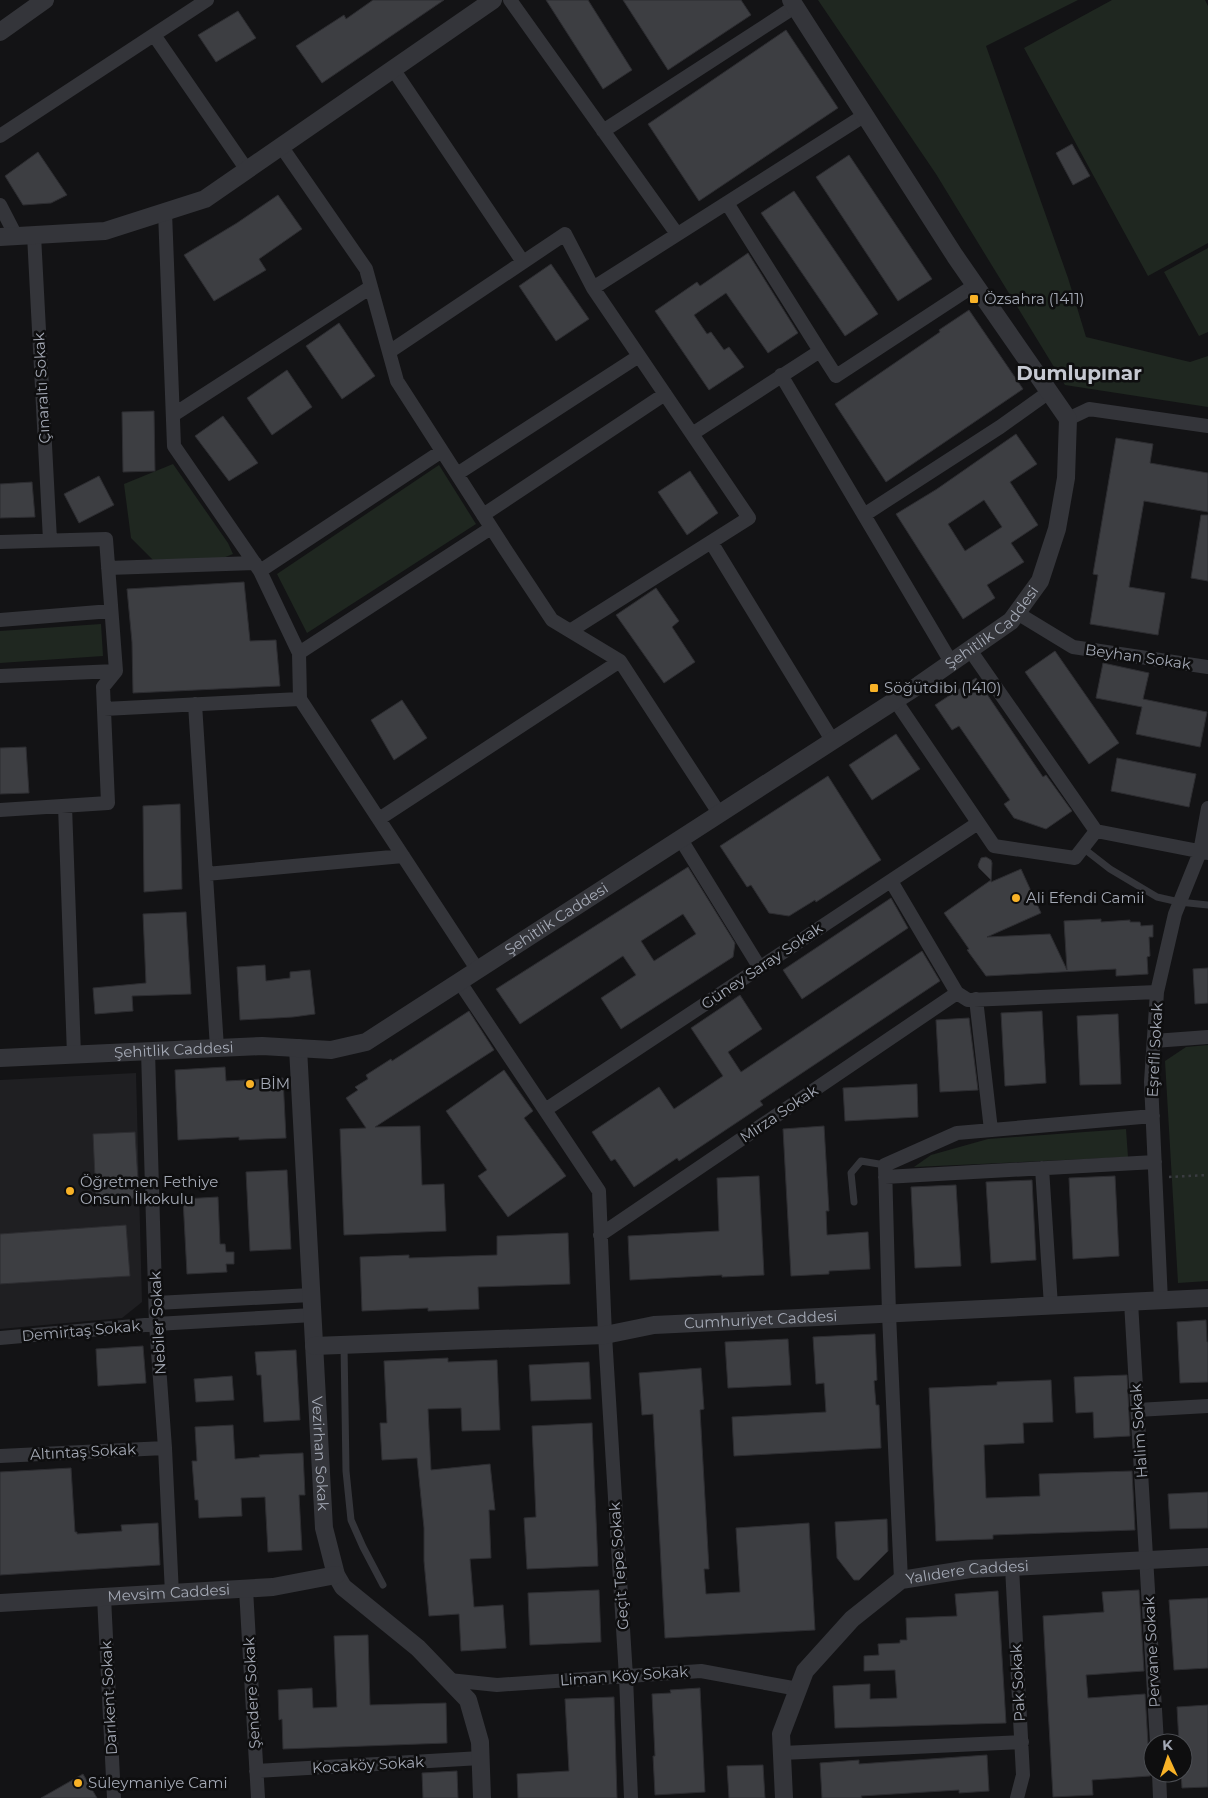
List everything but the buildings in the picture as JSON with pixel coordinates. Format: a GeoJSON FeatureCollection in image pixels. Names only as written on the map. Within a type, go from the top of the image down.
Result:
{"type":"FeatureCollection","features":[{"type":"Feature","properties":{"kind":"street"},"geometry":{"type":"LineString","coordinates":[[0,32],[45,0]]}},
{"type":"Feature","properties":{"kind":"street"},"geometry":{"type":"LineString","coordinates":[[0,136],[207,0]]}},
{"type":"Feature","properties":{"kind":"street"},"geometry":{"type":"LineString","coordinates":[[0,205],[8,237],[106,231],[205,199],[493,0]]}},
{"type":"Feature","properties":{"kind":"street"},"geometry":{"type":"LineString","coordinates":[[510,0],[677,234]]}},
{"type":"Feature","properties":{"kind":"street"},"geometry":{"type":"LineString","coordinates":[[603,131],[793,3],[975,285],[1068,419],[1089,409],[1208,426]]}},
{"type":"Feature","properties":{"kind":"street"},"geometry":{"type":"LineString","coordinates":[[154,35],[247,170]]}},
{"type":"Feature","properties":{"kind":"street"},"geometry":{"type":"LineString","coordinates":[[394,69],[523,262]]}},
{"type":"Feature","properties":{"kind":"street"},"geometry":{"type":"LineString","coordinates":[[593,288],[865,115]]}},
{"type":"Feature","properties":{"kind":"street"},"geometry":{"type":"LineString","coordinates":[[282,146],[366,269],[397,381],[491,528],[552,620],[620,662],[719,813]]}},
{"type":"Feature","properties":{"kind":"street"},"geometry":{"type":"LineString","coordinates":[[727,203],[836,376],[975,285]]}},
{"type":"Feature","properties":{"kind":"street"},"geometry":{"type":"LineString","coordinates":[[165,212],[174,446],[257,567],[299,652],[300,699],[477,969]]}},
{"type":"Feature","properties":{"kind":"street"},"geometry":{"type":"LineString","coordinates":[[389,352],[565,234],[593,288],[749,518],[570,631]]}},
{"type":"Feature","properties":{"kind":"street","name":"Çınaraltı Sokak"},"geometry":{"type":"LineString","coordinates":[[34,235],[50,540]]}},
{"type":"Feature","properties":{"kind":"street"},"geometry":{"type":"LineString","coordinates":[[173,415],[371,287]]}},
{"type":"Feature","properties":{"kind":"street"},"geometry":{"type":"LineString","coordinates":[[692,434],[820,350]]}},
{"type":"Feature","properties":{"kind":"street"},"geometry":{"type":"LineString","coordinates":[[457,474],[639,356]]}},
{"type":"Feature","properties":{"kind":"street"},"geometry":{"type":"LineString","coordinates":[[782,375],[951,662]]}},
{"type":"Feature","properties":{"kind":"street"},"geometry":{"type":"LineString","coordinates":[[864,515],[1000,427],[1049,392]]}},
{"type":"Feature","properties":{"kind":"street"},"geometry":{"type":"LineString","coordinates":[[483,515],[665,394]]}},
{"type":"Feature","properties":{"kind":"street","name":"Şehitlik Caddesi"},"geometry":{"type":"LineString","coordinates":[[0,1058],[262,1046],[331,1050],[366,1042],[895,700],[1011,620],[1040,581],[1057,529],[1066,478],[1068,419]]}},
{"type":"Feature","properties":{"kind":"street"},"geometry":{"type":"LineString","coordinates":[[108,568],[257,567],[442,452]]}},
{"type":"Feature","properties":{"kind":"street"},"geometry":{"type":"LineString","coordinates":[[299,652],[491,528]]}},
{"type":"Feature","properties":{"kind":"street"},"geometry":{"type":"LineString","coordinates":[[0,542],[106,538],[116,671],[103,687],[108,803],[0,810]]}},
{"type":"Feature","properties":{"kind":"street"},"geometry":{"type":"LineString","coordinates":[[711,542],[832,740]]}},
{"type":"Feature","properties":{"kind":"street"},"geometry":{"type":"LineString","coordinates":[[0,620],[111,610]]}},
{"type":"Feature","properties":{"kind":"street","name":"Beyhan Sokak"},"geometry":{"type":"LineString","coordinates":[[1017,613],[1073,647],[1208,667]]}},
{"type":"Feature","properties":{"kind":"street"},"geometry":{"type":"LineString","coordinates":[[970,650],[1096,831],[1204,853]]}},
{"type":"Feature","properties":{"kind":"street"},"geometry":{"type":"LineString","coordinates":[[379,819],[620,662]]}},
{"type":"Feature","properties":{"kind":"street"},"geometry":{"type":"LineString","coordinates":[[0,676],[116,671]]}},
{"type":"Feature","properties":{"kind":"street"},"geometry":{"type":"LineString","coordinates":[[104,709],[300,699]]}},
{"type":"Feature","properties":{"kind":"street"},"geometry":{"type":"LineString","coordinates":[[895,700],[994,846],[1075,858],[1096,831]]}},
{"type":"Feature","properties":{"kind":"street"},"geometry":{"type":"LineString","coordinates":[[195,704],[217,1048]]}},
{"type":"Feature","properties":{"kind":"street"},"geometry":{"type":"LineString","coordinates":[[65,806],[74,1055]]}},
{"type":"Feature","properties":{"kind":"street","name":"Eşrefli Sokak"},"geometry":{"type":"LineString","coordinates":[[1161,1301],[1151,1082],[1157,992],[1179,902],[1204,853],[1208,808]]}},
{"type":"Feature","properties":{"kind":"street","name":"Güney Saray Sokak"},"geometry":{"type":"LineString","coordinates":[[545,1110],[978,823]]}},
{"type":"Feature","properties":{"kind":"street"},"geometry":{"type":"LineString","coordinates":[[680,838],[760,968]]}},
{"type":"Feature","properties":{"kind":"street"},"geometry":{"type":"LineString","coordinates":[[206,874],[403,856]]}},
{"type":"Feature","properties":{"kind":"street"},"geometry":{"type":"LineString","coordinates":[[891,881],[958,993],[968,1000],[1157,992]]}},
{"type":"Feature","properties":{"kind":"street","name":"Geçit Tepe Sokak"},"geometry":{"type":"LineString","coordinates":[[459,981],[598,1191],[632,1798]]}},
{"type":"Feature","properties":{"kind":"street","name":"Mirza Sokak"},"geometry":{"type":"LineString","coordinates":[[600,1235],[958,993]]}},
{"type":"Feature","properties":{"kind":"street"},"geometry":{"type":"LineString","coordinates":[[976,999],[991,1130]]}},
{"type":"Feature","properties":{"kind":"street"},"geometry":{"type":"LineString","coordinates":[[1154,1041],[1208,1037]]}},
{"type":"Feature","properties":{"kind":"street","name":"Vezirhan Sokak"},"geometry":{"type":"LineString","coordinates":[[298,1048],[324,1528],[336,1575],[343,1588],[418,1648],[468,1700],[480,1742],[482,1798]]}},
{"type":"Feature","properties":{"kind":"street","name":"Nebiler Sokak"},"geometry":{"type":"LineString","coordinates":[[148,1051],[156,1324],[165,1448],[172,1594]]}},
{"type":"Feature","properties":{"kind":"street"},"geometry":{"type":"LineString","coordinates":[[885,1171],[957,1133],[1153,1116]]}},
{"type":"Feature","properties":{"kind":"street"},"geometry":{"type":"LineString","coordinates":[[885,1171],[1042,1168],[1155,1162]]}},
{"type":"Feature","properties":{"kind":"street"},"geometry":{"type":"LineString","coordinates":[[1042,1168],[1051,1306]]}},
{"type":"Feature","properties":{"kind":"street"},"geometry":{"type":"LineString","coordinates":[[885,1171],[889,1314],[901,1580]]}},
{"type":"Feature","properties":{"kind":"street"},"geometry":{"type":"LineString","coordinates":[[156,1303],[311,1295]]}},
{"type":"Feature","properties":{"kind":"street","name":"Cumhuriyet Caddesi"},"geometry":{"type":"LineString","coordinates":[[314,1346],[605,1335],[654,1325],[1208,1298]]}},
{"type":"Feature","properties":{"kind":"street","name":"Halim Sokak"},"geometry":{"type":"LineString","coordinates":[[1131,1302],[1147,1560]]}},
{"type":"Feature","properties":{"kind":"street","name":"Demirtaş Sokak"},"geometry":{"type":"LineString","coordinates":[[0,1338],[156,1324],[313,1315]]}},
{"type":"Feature","properties":{"kind":"street"},"geometry":{"type":"LineString","coordinates":[[1137,1410],[1208,1406]]}},
{"type":"Feature","properties":{"kind":"street","name":"Altıntaş Sokak"},"geometry":{"type":"LineString","coordinates":[[0,1456],[165,1448]]}},
{"type":"Feature","properties":{"kind":"street","name":"Yalıdere Caddesi"},"geometry":{"type":"LineString","coordinates":[[784,1798],[782,1734],[805,1672],[852,1619],[901,1580],[970,1569],[1205,1559]]}},
{"type":"Feature","properties":{"kind":"street","name":"Pervane Sokak"},"geometry":{"type":"LineString","coordinates":[[1147,1560],[1156,1733]]}},
{"type":"Feature","properties":{"kind":"street","name":"Pak Sokak"},"geometry":{"type":"LineString","coordinates":[[1012,1567],[1023,1775],[1017,1798]]}},
{"type":"Feature","properties":{"kind":"street","name":"Mevsim Caddesi"},"geometry":{"type":"LineString","coordinates":[[0,1604],[273,1587],[336,1575]]}},
{"type":"Feature","properties":{"kind":"street","name":"Şendere Sokak"},"geometry":{"type":"LineString","coordinates":[[246,1589],[258,1798]]}},
{"type":"Feature","properties":{"kind":"street","name":"Darıkent Sokak"},"geometry":{"type":"LineString","coordinates":[[104,1598],[114,1798]]}},
{"type":"Feature","properties":{"kind":"street","name":"Liman Köy Sokak"},"geometry":{"type":"LineString","coordinates":[[449,1680],[497,1685],[701,1671],[798,1689]]}},
{"type":"Feature","properties":{"kind":"street"},"geometry":{"type":"LineString","coordinates":[[782,1753],[1022,1742]]}},
{"type":"Feature","properties":{"kind":"street","name":"Kocaköy Sokak"},"geometry":{"type":"LineString","coordinates":[[256,1772],[481,1758]]}},
{"type":"Feature","properties":{"kind":"street"},"geometry":{"type":"LineString","coordinates":[[1159,1783],[1160,1798]]}},
{"type":"Feature","properties":{"kind":"lane"},"geometry":{"type":"LineString","coordinates":[[1083,848],[1110,869],[1157,896],[1179,902],[1208,905]]}},
{"type":"Feature","properties":{"kind":"lane"},"geometry":{"type":"LineString","coordinates":[[854,1202],[851,1173],[861,1161],[885,1171]]}},
{"type":"Feature","properties":{"kind":"lane"},"geometry":{"type":"LineString","coordinates":[[344,1345],[346,1471],[351,1520],[362,1547],[382,1585]]}},
{"type":"Feature","properties":{"kind":"path"},"geometry":{"type":"LineString","coordinates":[[1155,1178],[1208,1175]]}},
{"type":"Feature","properties":{"kind":"shaded area"},"geometry":{"type":"Polygon","coordinates":[[[818,0],[1078,0],[986,46],[1068,278],[1086,337],[1190,362],[1208,356],[1208,407],[1065,385],[936,174],[818,0]]]}},
{"type":"Feature","properties":{"kind":"shaded area"},"geometry":{"type":"Polygon","coordinates":[[[1112,0],[1205,0],[1208,6],[1208,243],[1148,276],[1024,48],[1112,0]]]}},
{"type":"Feature","properties":{"kind":"shaded area"},"geometry":{"type":"Polygon","coordinates":[[[1208,248],[1208,332],[1199,336],[1164,272],[1208,248]]]}},
{"type":"Feature","properties":{"kind":"shaded area"},"geometry":{"type":"Polygon","coordinates":[[[173,464],[228,543],[233,554],[223,558],[153,560],[131,538],[124,484],[173,464]]]}},
{"type":"Feature","properties":{"kind":"shaded area"},"geometry":{"type":"Polygon","coordinates":[[[439,465],[476,524],[307,633],[277,574],[439,465]]]}},
{"type":"Feature","properties":{"kind":"shaded area"},"geometry":{"type":"Polygon","coordinates":[[[101,624],[103,656],[0,663],[0,631],[101,624]]]}},
{"type":"Feature","properties":{"kind":"shaded area"},"geometry":{"type":"Polygon","coordinates":[[[1208,1045],[1208,1281],[1178,1283],[1165,1061],[1186,1047],[1208,1045]]]}},
{"type":"Feature","properties":{"kind":"shaded area","name":"Öğretmen Fethiye Onsun İlkokulu"},"geometry":{"type":"Polygon","coordinates":[[[136,1073],[142,1302],[122,1318],[0,1329],[0,1080],[136,1073]]]}},
{"type":"Feature","properties":{"kind":"shaded area"},"geometry":{"type":"Polygon","coordinates":[[[1126,1129],[1128,1157],[914,1167],[931,1155],[988,1139],[1126,1129]]]}},
{"type":"Feature","properties":{"kind":"place","name":"Özsahra (1411)"},"geometry":{"type":"Point","coordinates":[974,299]}},
{"type":"Feature","properties":{"kind":"place","name":"Söğütdibi (1410)"},"geometry":{"type":"Point","coordinates":[874,688]}},
{"type":"Feature","properties":{"kind":"place","name":"Ali Efendi Camii"},"geometry":{"type":"Point","coordinates":[1016,898]}},
{"type":"Feature","properties":{"kind":"place","name":"BİM"},"geometry":{"type":"Point","coordinates":[250,1084]}},
{"type":"Feature","properties":{"kind":"place","name":"Öğretmen Fethiye Onsun İlkokulu"},"geometry":{"type":"Point","coordinates":[70,1191]}},
{"type":"Feature","properties":{"kind":"place","name":"Süleymaniye Cami"},"geometry":{"type":"Point","coordinates":[78,1783]}},
{"type":"Feature","properties":{"kind":"district","name":"Dumlupınar"},"geometry":{"type":"Point","coordinates":[1079,373]}}]}
